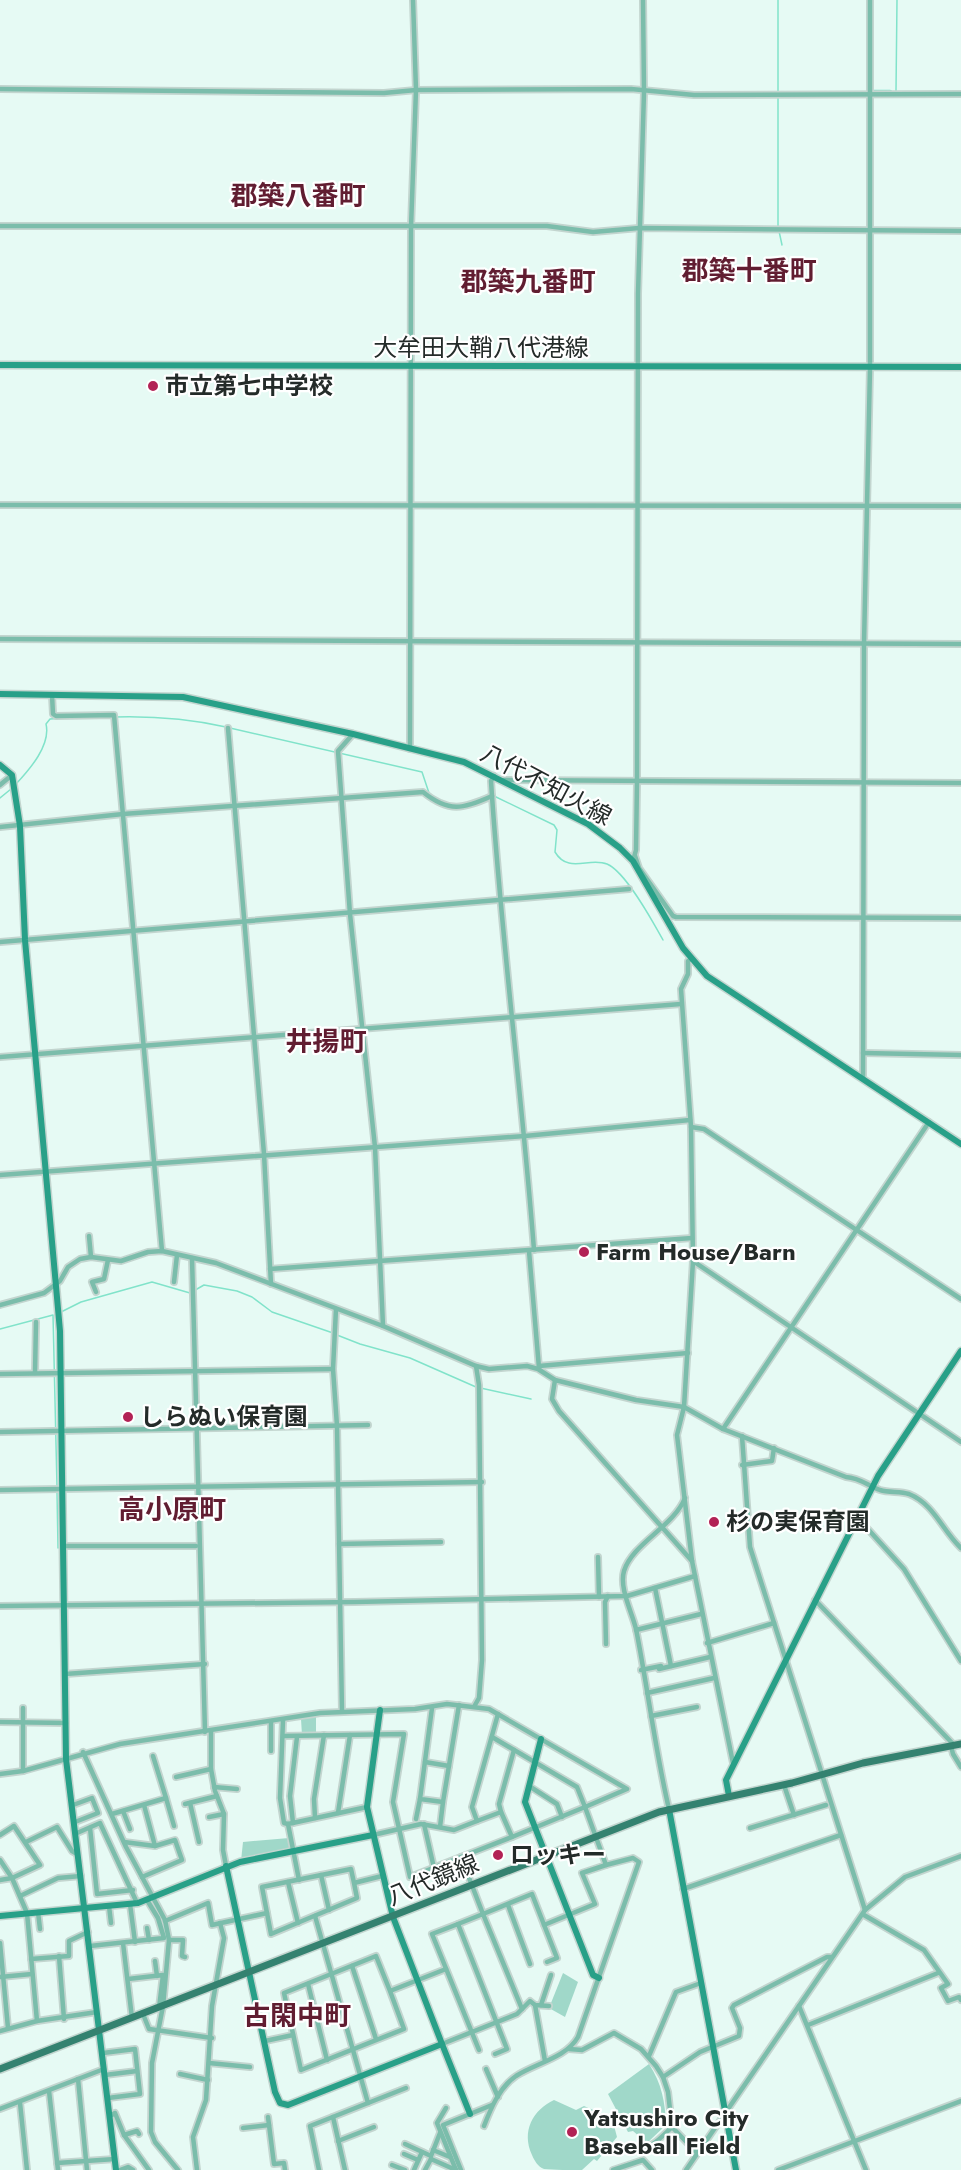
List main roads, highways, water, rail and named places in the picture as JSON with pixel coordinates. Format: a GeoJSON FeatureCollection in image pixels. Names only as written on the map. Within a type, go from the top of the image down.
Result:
{"type":"FeatureCollection","features":[{"type":"Feature","properties":{"kind":"main road","name":"八代鏡線"},"geometry":{"type":"LineString","coordinates":[[0,2069],[216,1987],[669,1809],[784,1785],[882,1758],[955,1745]]}},
{"type":"Feature","properties":{"kind":"waterway"},"geometry":{"type":"LineString","coordinates":[[646,0],[646,44]]}},
{"type":"Feature","properties":{"kind":"waterway"},"geometry":{"type":"LineString","coordinates":[[778,0],[778,92]]}},
{"type":"Feature","properties":{"kind":"waterway"},"geometry":{"type":"LineString","coordinates":[[896,91],[897,0]]}},
{"type":"Feature","properties":{"kind":"waterway"},"geometry":{"type":"LineString","coordinates":[[872,9],[872,76]]}},
{"type":"Feature","properties":{"kind":"waterway"},"geometry":{"type":"LineString","coordinates":[[872,92],[890,92]]}},
{"type":"Feature","properties":{"kind":"waterway"},"geometry":{"type":"LineString","coordinates":[[778,96],[778,227]]}},
{"type":"Feature","properties":{"kind":"waterway"},"geometry":{"type":"LineString","coordinates":[[872,207],[872,229]]}},
{"type":"Feature","properties":{"kind":"waterway"},"geometry":{"type":"LineString","coordinates":[[779,231],[782,245]]}},
{"type":"Feature","properties":{"kind":"waterway"},"geometry":{"type":"LineString","coordinates":[[115,717],[170,719],[226,727]]}},
{"type":"Feature","properties":{"kind":"waterway"},"geometry":{"type":"LineString","coordinates":[[16,784],[38,756],[45,740],[46,724],[50,719],[65,718]]}},
{"type":"Feature","properties":{"kind":"waterway"},"geometry":{"type":"LineString","coordinates":[[230,728],[422,772],[430,796]]}},
{"type":"Feature","properties":{"kind":"waterway"},"geometry":{"type":"LineString","coordinates":[[0,798],[11,789]]}},
{"type":"Feature","properties":{"kind":"waterway"},"geometry":{"type":"LineString","coordinates":[[494,796],[554,825],[557,830],[555,852],[560,859],[572,864],[600,862],[614,869],[638,898],[663,940]]}},
{"type":"Feature","properties":{"kind":"waterway"},"geometry":{"type":"LineString","coordinates":[[61,1312],[81,1302],[152,1282],[190,1293],[204,1285],[237,1291],[252,1297],[272,1312],[333,1333]]}},
{"type":"Feature","properties":{"kind":"waterway"},"geometry":{"type":"LineString","coordinates":[[190,1294],[191,1310]]}},
{"type":"Feature","properties":{"kind":"waterway"},"geometry":{"type":"LineString","coordinates":[[0,1329],[53,1315],[57,1487]]}},
{"type":"Feature","properties":{"kind":"waterway"},"geometry":{"type":"LineString","coordinates":[[337,1335],[410,1358],[476,1387],[531,1399]]}},
{"type":"Feature","properties":{"kind":"waterway"},"geometry":{"type":"LineString","coordinates":[[196,1489],[199,1601]]}},
{"type":"Feature","properties":{"kind":"waterway"},"geometry":{"type":"LineString","coordinates":[[57,1492],[58,1548]]}},
{"type":"Feature","properties":{"kind":"place","name":"市立第七中学校"},"geometry":{"type":"Point","coordinates":[153,386]}},
{"type":"Feature","properties":{"kind":"place","name":"Farm House/Barn"},"geometry":{"type":"Point","coordinates":[584,1252]}},
{"type":"Feature","properties":{"kind":"place","name":"しらぬい保育園"},"geometry":{"type":"Point","coordinates":[128,1417]}},
{"type":"Feature","properties":{"kind":"place","name":"杉の実保育園"},"geometry":{"type":"Point","coordinates":[714,1522]}},
{"type":"Feature","properties":{"kind":"place","name":"ロッキー"},"geometry":{"type":"Point","coordinates":[498,1855]}},
{"type":"Feature","properties":{"kind":"place","name":"Yatsushiro City Baseball Field"},"geometry":{"type":"Point","coordinates":[572,2132]}},
{"type":"Feature","properties":{"kind":"district","name":"郡築八番町"},"geometry":{"type":"Point","coordinates":[298,196]}},
{"type":"Feature","properties":{"kind":"district","name":"郡築十番町"},"geometry":{"type":"Point","coordinates":[749,271]}},
{"type":"Feature","properties":{"kind":"district","name":"郡築九番町"},"geometry":{"type":"Point","coordinates":[528,282]}},
{"type":"Feature","properties":{"kind":"district","name":"井揚町"},"geometry":{"type":"Point","coordinates":[326,1042]}},
{"type":"Feature","properties":{"kind":"district","name":"高小原町"},"geometry":{"type":"Point","coordinates":[172,1510]}},
{"type":"Feature","properties":{"kind":"district","name":"古閑中町"},"geometry":{"type":"Point","coordinates":[297,2016]}}]}
